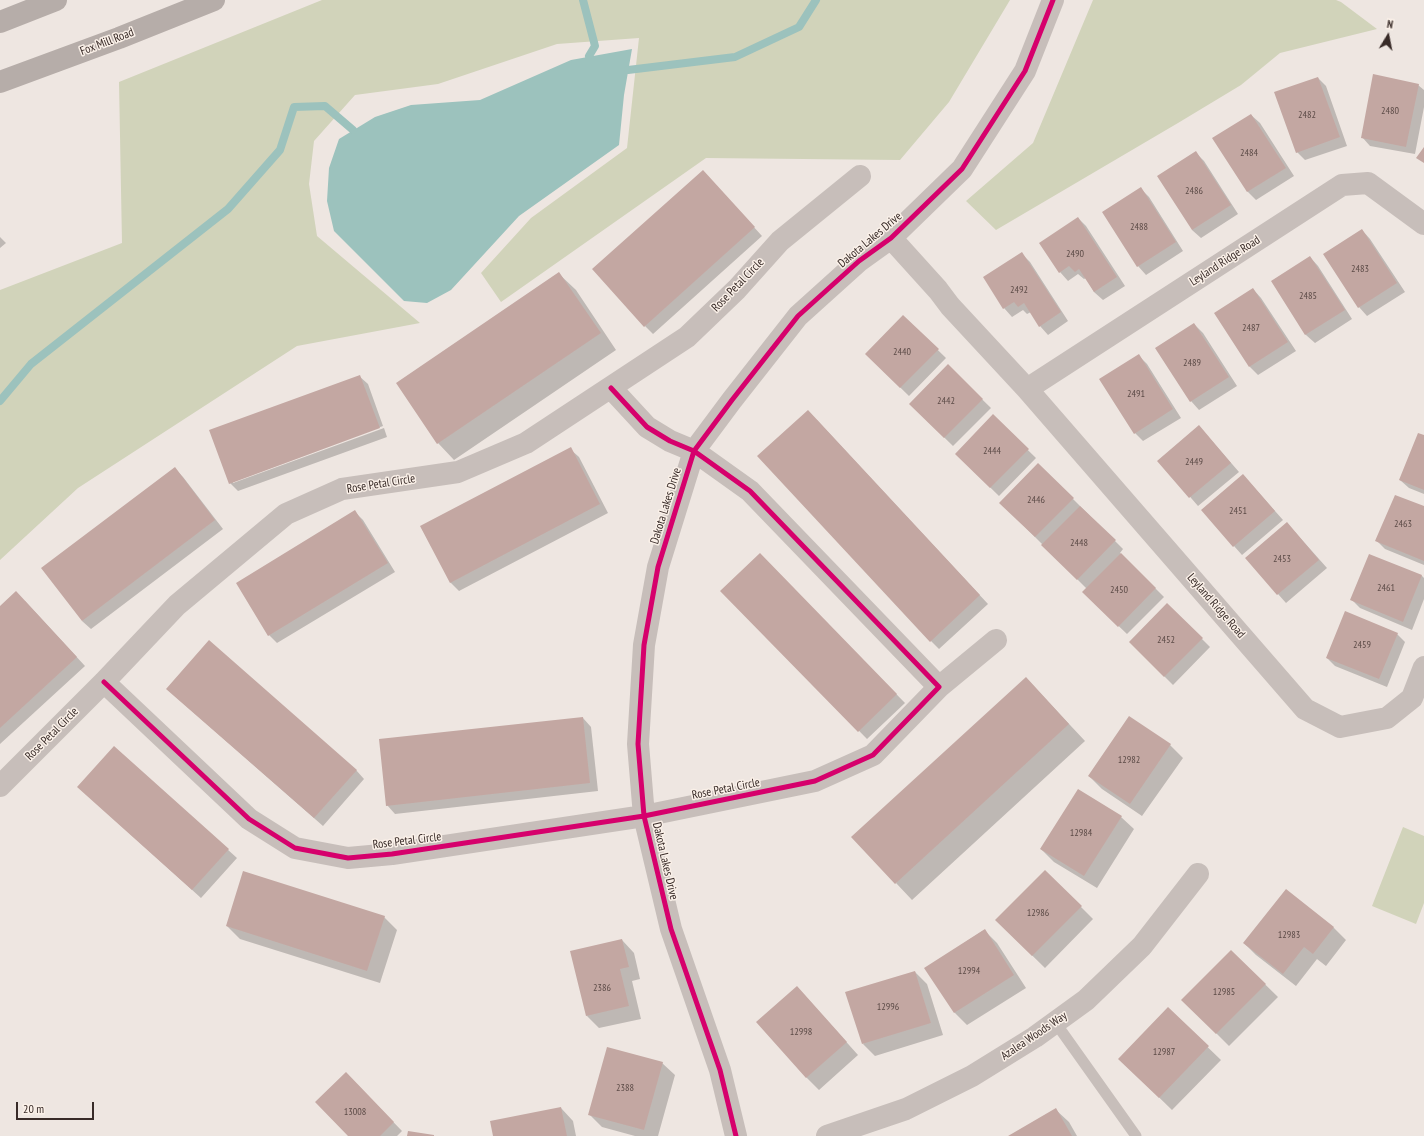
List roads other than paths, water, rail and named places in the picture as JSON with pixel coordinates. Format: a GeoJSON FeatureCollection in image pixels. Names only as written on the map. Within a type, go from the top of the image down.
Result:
{"type":"FeatureCollection","features":[{"type":"Feature","properties":{"kind":"main road"},"geometry":{"type":"LineString","coordinates":[[0,22],[56,0]]}},
{"type":"Feature","properties":{"kind":"main road","name":"Fox Mill Road"},"geometry":{"type":"LineString","coordinates":[[0,82],[119,38],[214,0]]}},
{"type":"Feature","properties":{"kind":"street","name":"Dakota Lakes Drive"},"geometry":{"type":"LineString","coordinates":[[736,1136],[720,1070],[671,929],[644,816],[638,744],[644,645],[658,567],[694,451],[798,316],[859,261],[891,238],[962,169],[1025,71],[1054,0]]}},
{"type":"Feature","properties":{"kind":"street","name":"Rose Petal Circle"},"geometry":{"type":"LineString","coordinates":[[0,786],[104,682],[177,605],[286,514],[342,490],[458,472],[526,443],[687,337],[737,289],[780,241],[860,176]]}},
{"type":"Feature","properties":{"kind":"street","name":"Leyland Ridge Road"},"geometry":{"type":"LineString","coordinates":[[1027,389],[1342,185],[1368,184],[1424,224]]}},
{"type":"Feature","properties":{"kind":"street","name":"Leyland Ridge Road"},"geometry":{"type":"LineString","coordinates":[[891,238],[938,290],[950,306],[1027,389],[1305,709],[1340,727],[1386,718],[1412,698],[1424,667]]}},
{"type":"Feature","properties":{"kind":"street"},"geometry":{"type":"LineString","coordinates":[[611,388],[647,427],[670,441],[694,451],[750,491],[938,687]]}},
{"type":"Feature","properties":{"kind":"street","name":"Rose Petal Circle"},"geometry":{"type":"LineString","coordinates":[[104,682],[249,820],[295,848],[348,858],[392,854],[644,816],[815,781],[873,755],[938,687],[996,640]]}},
{"type":"Feature","properties":{"kind":"street","name":"Azalea Woods Way"},"geometry":{"type":"LineString","coordinates":[[827,1136],[906,1109],[959,1083],[1022,1045],[1055,1022],[1086,1000],[1142,946],[1198,874]]}},
{"type":"Feature","properties":{"kind":"lane"},"geometry":{"type":"LineString","coordinates":[[1055,1022],[1136,1136]]}},
{"type":"Feature","properties":{"kind":"water"},"geometry":{"type":"Polygon","coordinates":[[[632,49],[624,95],[619,145],[519,216],[451,290],[427,303],[404,301],[334,231],[327,201],[329,168],[339,139],[375,117],[411,105],[480,100],[571,60],[632,49]]]}},
{"type":"Feature","properties":{"kind":"waterway"},"geometry":{"type":"LineString","coordinates":[[583,0],[595,46],[589,56]]}},
{"type":"Feature","properties":{"kind":"waterway"},"geometry":{"type":"LineString","coordinates":[[628,70],[735,57],[799,27],[816,0]]}},
{"type":"Feature","properties":{"kind":"waterway"},"geometry":{"type":"LineString","coordinates":[[0,401],[31,364],[228,209],[280,150],[294,107],[325,106],[353,130]]}}]}
